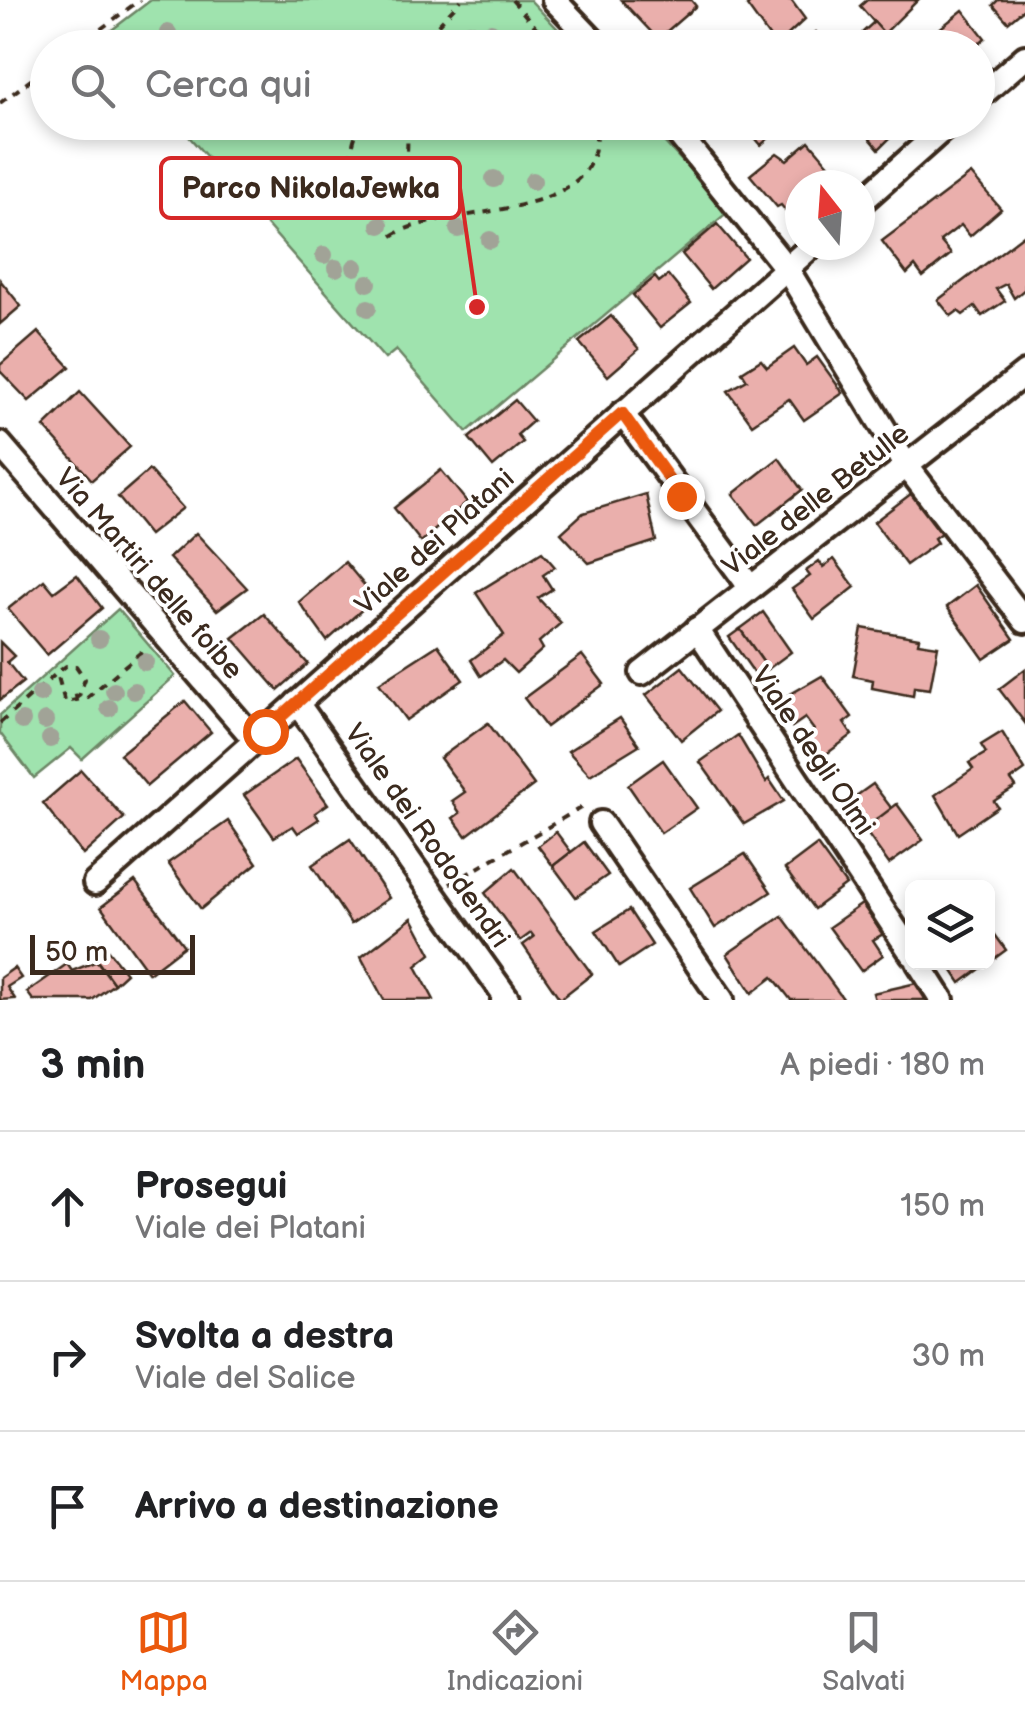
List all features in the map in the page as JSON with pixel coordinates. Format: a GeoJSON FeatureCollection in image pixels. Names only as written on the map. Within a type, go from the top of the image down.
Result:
{"type":"FeatureCollection","features":[{"type":"Feature","properties":{"kind":"street"},"geometry":{"type":"LineString","coordinates":[[554,0],[583,30]]}},
{"type":"Feature","properties":{"kind":"street"},"geometry":{"type":"LineString","coordinates":[[995,83],[1025,57]]}},
{"type":"Feature","properties":{"kind":"street"},"geometry":{"type":"LineString","coordinates":[[683,140],[787,269],[906,465],[1025,622]]}},
{"type":"Feature","properties":{"kind":"street"},"geometry":{"type":"LineString","coordinates":[[875,190],[930,140]]}},
{"type":"Feature","properties":{"kind":"street","name":"Viale dei Platani"},"geometry":{"type":"LineString","coordinates":[[95,882],[797,260]]}},
{"type":"Feature","properties":{"kind":"street","name":"Viale delle Betulle"},"geometry":{"type":"LineString","coordinates":[[642,672],[1025,373]]}},
{"type":"Feature","properties":{"kind":"street"},"geometry":{"type":"LineString","coordinates":[[622,413],[750,588]]}},
{"type":"Feature","properties":{"kind":"street","name":"Via Martiri delle foibe"},"geometry":{"type":"LineString","coordinates":[[2,451],[255,740]]}},
{"type":"Feature","properties":{"kind":"street","name":"Viale degli Olmi"},"geometry":{"type":"LineString","coordinates":[[697,629],[905,943]]}},
{"type":"Feature","properties":{"kind":"street","name":"Viale dei Rododendri"},"geometry":{"type":"LineString","coordinates":[[298,702],[507,998],[503,1000]]}},
{"type":"Feature","properties":{"kind":"street"},"geometry":{"type":"LineString","coordinates":[[601,824],[722,1000]]}},
{"type":"Feature","properties":{"kind":"street"},"geometry":{"type":"LineString","coordinates":[[923,970],[942,1000]]}},
{"type":"Feature","properties":{"kind":"path"},"geometry":{"type":"LineString","coordinates":[[99,30],[140,0]]}},
{"type":"Feature","properties":{"kind":"path"},"geometry":{"type":"LineString","coordinates":[[432,30],[460,0]]}},
{"type":"Feature","properties":{"kind":"path"},"geometry":{"type":"LineString","coordinates":[[512,0],[538,30]]}},
{"type":"Feature","properties":{"kind":"path"},"geometry":{"type":"LineString","coordinates":[[0,103],[30,80]]}},
{"type":"Feature","properties":{"kind":"path"},"geometry":{"type":"LineString","coordinates":[[353,140],[353,176],[366,192],[377,194],[400,178],[407,140]]}},
{"type":"Feature","properties":{"kind":"path"},"geometry":{"type":"LineString","coordinates":[[392,236],[426,221],[500,211],[557,194],[588,162],[595,140]]}},
{"type":"Feature","properties":{"kind":"path"},"geometry":{"type":"LineString","coordinates":[[57,673],[60,691],[71,700],[86,698],[162,633]]}},
{"type":"Feature","properties":{"kind":"path"},"geometry":{"type":"LineString","coordinates":[[0,722],[66,666],[81,672],[82,689],[71,700]]}},
{"type":"Feature","properties":{"kind":"path"},"geometry":{"type":"LineString","coordinates":[[433,894],[586,805],[601,824]]}},
{"type":"Feature","properties":{"kind":"green space"},"geometry":{"type":"Polygon","coordinates":[[[151,0],[530,0],[559,30],[112,30],[151,0]]]}},
{"type":"Feature","properties":{"kind":"green space"},"geometry":{"type":"Polygon","coordinates":[[[192,140],[662,140],[729,211],[467,432],[396,350],[385,359],[192,140]]]}},
{"type":"Feature","properties":{"kind":"green space"},"geometry":{"type":"Polygon","coordinates":[[[118,609],[175,676],[82,759],[71,748],[34,778],[0,733],[0,715],[118,609]]]}},
{"type":"Feature","properties":{"kind":"building"},"geometry":{"type":"Polygon","coordinates":[[[621,0],[691,0],[696,6],[668,30],[649,30],[621,0]]]}},
{"type":"Feature","properties":{"kind":"building"},"geometry":{"type":"Polygon","coordinates":[[[753,0],[791,0],[805,19],[793,30],[764,30],[747,6],[753,0]]]}},
{"type":"Feature","properties":{"kind":"building"},"geometry":{"type":"Polygon","coordinates":[[[867,0],[918,0],[888,30],[881,30],[860,6],[867,0]]]}},
{"type":"Feature","properties":{"kind":"building"},"geometry":{"type":"Polygon","coordinates":[[[998,0],[1025,0],[1025,8],[1008,22],[993,5],[998,0]]]}},
{"type":"Feature","properties":{"kind":"building"},"geometry":{"type":"Polygon","coordinates":[[[963,10],[979,30],[938,30],[963,10]]]}},
{"type":"Feature","properties":{"kind":"building"},"geometry":{"type":"Polygon","coordinates":[[[874,22],[881,30],[865,30],[874,22]]]}},
{"type":"Feature","properties":{"kind":"building"},"geometry":{"type":"Polygon","coordinates":[[[871,140],[888,140],[879,149],[871,140]]]}},
{"type":"Feature","properties":{"kind":"building"},"geometry":{"type":"Polygon","coordinates":[[[809,141],[834,170],[785,170],[785,210],[781,205],[777,207],[750,175],[777,153],[787,160],[809,141]]]}},
{"type":"Feature","properties":{"kind":"building"},"geometry":{"type":"Polygon","coordinates":[[[971,174],[1001,209],[970,236],[961,225],[940,241],[951,254],[923,277],[915,266],[907,274],[882,241],[971,174]]]}},
{"type":"Feature","properties":{"kind":"building"},"geometry":{"type":"Polygon","coordinates":[[[717,224],[746,258],[711,289],[682,254],[717,224]]]}},
{"type":"Feature","properties":{"kind":"building"},"geometry":{"type":"Polygon","coordinates":[[[1025,234],[1025,289],[1014,298],[1006,284],[996,289],[1005,301],[982,316],[975,306],[963,315],[958,311],[951,316],[938,300],[1025,234]]]}},
{"type":"Feature","properties":{"kind":"building"},"geometry":{"type":"Polygon","coordinates":[[[668,275],[691,303],[660,328],[633,295],[655,277],[659,282],[668,275]]]}},
{"type":"Feature","properties":{"kind":"building"},"geometry":{"type":"Polygon","coordinates":[[[0,280],[21,306],[0,324],[0,280]]]}},
{"type":"Feature","properties":{"kind":"building"},"geometry":{"type":"Polygon","coordinates":[[[611,316],[639,349],[608,376],[579,342],[611,316]]]}},
{"type":"Feature","properties":{"kind":"building"},"geometry":{"type":"Polygon","coordinates":[[[38,332],[70,367],[29,401],[0,371],[0,365],[38,332]]]}},
{"type":"Feature","properties":{"kind":"building"},"geometry":{"type":"Polygon","coordinates":[[[794,348],[806,365],[817,357],[843,393],[804,420],[789,399],[752,424],[728,391],[747,380],[742,372],[761,360],[767,367],[794,348]]]}},
{"type":"Feature","properties":{"kind":"building"},"geometry":{"type":"Polygon","coordinates":[[[80,392],[130,447],[92,480],[44,427],[80,392]]]}},
{"type":"Feature","properties":{"kind":"building"},"geometry":{"type":"Polygon","coordinates":[[[515,400],[533,421],[517,435],[523,442],[493,467],[469,438],[515,400]]]}},
{"type":"Feature","properties":{"kind":"building"},"geometry":{"type":"Polygon","coordinates":[[[779,458],[802,490],[757,525],[733,494],[779,458]]]}},
{"type":"Feature","properties":{"kind":"building"},"geometry":{"type":"Polygon","coordinates":[[[149,470],[183,508],[149,535],[118,497],[149,470]]]}},
{"type":"Feature","properties":{"kind":"building"},"geometry":{"type":"Polygon","coordinates":[[[441,470],[467,502],[421,542],[394,508],[441,470]]]}},
{"type":"Feature","properties":{"kind":"building"},"geometry":{"type":"Polygon","coordinates":[[[912,493],[941,533],[934,538],[937,543],[906,565],[874,522],[912,493]]]}},
{"type":"Feature","properties":{"kind":"building"},"geometry":{"type":"Polygon","coordinates":[[[646,494],[656,541],[589,563],[561,533],[583,513],[646,494]]]}},
{"type":"Feature","properties":{"kind":"building"},"geometry":{"type":"Polygon","coordinates":[[[196,533],[247,588],[217,610],[169,558],[196,533]]]}},
{"type":"Feature","properties":{"kind":"building"},"geometry":{"type":"Polygon","coordinates":[[[542,552],[555,567],[543,575],[552,589],[538,598],[561,623],[539,642],[543,649],[516,673],[503,660],[481,676],[471,660],[504,635],[476,593],[542,552]]]}},
{"type":"Feature","properties":{"kind":"building"},"geometry":{"type":"Polygon","coordinates":[[[834,559],[855,587],[814,619],[792,589],[810,576],[806,571],[819,561],[823,567],[834,559]]]}},
{"type":"Feature","properties":{"kind":"building"},"geometry":{"type":"Polygon","coordinates":[[[345,562],[375,598],[327,641],[299,602],[345,562]]]}},
{"type":"Feature","properties":{"kind":"building"},"geometry":{"type":"Polygon","coordinates":[[[77,575],[102,608],[47,655],[8,609],[44,580],[54,592],[77,575]]]}},
{"type":"Feature","properties":{"kind":"building"},"geometry":{"type":"Polygon","coordinates":[[[976,585],[1014,639],[984,659],[947,607],[976,585]]]}},
{"type":"Feature","properties":{"kind":"building"},"geometry":{"type":"Polygon","coordinates":[[[763,612],[791,652],[768,669],[740,629],[763,612]]]}},
{"type":"Feature","properties":{"kind":"building"},"geometry":{"type":"Polygon","coordinates":[[[264,614],[308,664],[278,690],[233,638],[264,614]]]}},
{"type":"Feature","properties":{"kind":"building"},"geometry":{"type":"Polygon","coordinates":[[[862,628],[919,638],[918,643],[938,646],[930,689],[914,687],[913,696],[872,688],[873,680],[853,676],[862,628]]]}},
{"type":"Feature","properties":{"kind":"building"},"geometry":{"type":"Polygon","coordinates":[[[740,629],[768,669],[757,677],[729,637],[740,629]]]}},
{"type":"Feature","properties":{"kind":"building"},"geometry":{"type":"Polygon","coordinates":[[[0,642],[14,656],[7,662],[23,682],[0,700],[0,642]]]}},
{"type":"Feature","properties":{"kind":"building"},"geometry":{"type":"Polygon","coordinates":[[[438,645],[463,680],[406,720],[379,683],[438,645]]]}},
{"type":"Feature","properties":{"kind":"building"},"geometry":{"type":"Polygon","coordinates":[[[582,655],[604,684],[546,727],[524,698],[582,655]]]}},
{"type":"Feature","properties":{"kind":"building"},"geometry":{"type":"Polygon","coordinates":[[[682,667],[717,711],[681,740],[646,695],[682,667]]]}},
{"type":"Feature","properties":{"kind":"building"},"geometry":{"type":"Polygon","coordinates":[[[1025,669],[1025,723],[999,689],[1025,669]]]}},
{"type":"Feature","properties":{"kind":"building"},"geometry":{"type":"Polygon","coordinates":[[[822,676],[852,717],[844,723],[852,735],[821,758],[805,737],[814,730],[805,718],[792,727],[775,703],[822,676]]]}},
{"type":"Feature","properties":{"kind":"building"},"geometry":{"type":"Polygon","coordinates":[[[185,701],[211,732],[147,786],[120,754],[185,701]]]}},
{"type":"Feature","properties":{"kind":"building"},"geometry":{"type":"Polygon","coordinates":[[[620,718],[639,745],[590,775],[568,751],[620,718]]]}},
{"type":"Feature","properties":{"kind":"building"},"geometry":{"type":"Polygon","coordinates":[[[488,723],[534,785],[466,836],[453,818],[460,813],[452,801],[465,792],[440,758],[488,723]]]}},
{"type":"Feature","properties":{"kind":"building"},"geometry":{"type":"Polygon","coordinates":[[[1002,732],[1025,770],[1011,780],[1016,787],[994,801],[998,807],[958,834],[935,795],[973,769],[969,763],[986,753],[981,745],[1002,732]]]}},
{"type":"Feature","properties":{"kind":"building"},"geometry":{"type":"Polygon","coordinates":[[[738,735],[766,782],[769,779],[784,801],[744,824],[700,762],[738,735]]]}},
{"type":"Feature","properties":{"kind":"building"},"geometry":{"type":"Polygon","coordinates":[[[296,759],[328,804],[315,813],[319,819],[298,833],[293,826],[274,837],[244,795],[296,759]]]}},
{"type":"Feature","properties":{"kind":"building"},"geometry":{"type":"Polygon","coordinates":[[[663,760],[697,808],[661,833],[628,785],[663,760]]]}},
{"type":"Feature","properties":{"kind":"building"},"geometry":{"type":"Polygon","coordinates":[[[81,770],[124,818],[83,855],[43,803],[81,770]]]}},
{"type":"Feature","properties":{"kind":"building"},"geometry":{"type":"Polygon","coordinates":[[[873,784],[892,809],[861,831],[842,806],[873,784]]]}},
{"type":"Feature","properties":{"kind":"building"},"geometry":{"type":"Polygon","coordinates":[[[897,804],[923,840],[889,864],[864,829],[897,804]]]}},
{"type":"Feature","properties":{"kind":"building"},"geometry":{"type":"Polygon","coordinates":[[[228,821],[257,863],[201,909],[168,863],[228,821]]]}},
{"type":"Feature","properties":{"kind":"building"},"geometry":{"type":"Polygon","coordinates":[[[556,832],[571,852],[553,866],[538,846],[556,832]]]}},
{"type":"Feature","properties":{"kind":"building"},"geometry":{"type":"Polygon","coordinates":[[[350,839],[389,898],[351,924],[312,865],[350,839]]]}},
{"type":"Feature","properties":{"kind":"building"},"geometry":{"type":"Polygon","coordinates":[[[584,842],[608,875],[576,897],[553,866],[584,842]]]}},
{"type":"Feature","properties":{"kind":"building"},"geometry":{"type":"Polygon","coordinates":[[[817,845],[846,885],[814,909],[785,869],[817,845]]]}},
{"type":"Feature","properties":{"kind":"building"},"geometry":{"type":"Polygon","coordinates":[[[745,854],[771,892],[715,928],[690,888],[745,854]]]}},
{"type":"Feature","properties":{"kind":"building"},"geometry":{"type":"Polygon","coordinates":[[[514,868],[592,974],[560,999],[523,945],[534,937],[531,933],[520,941],[485,893],[514,868]]]}},
{"type":"Feature","properties":{"kind":"building"},"geometry":{"type":"Polygon","coordinates":[[[135,881],[184,946],[149,973],[101,907],[135,881]]]}},
{"type":"Feature","properties":{"kind":"building"},"geometry":{"type":"Polygon","coordinates":[[[862,904],[883,934],[873,940],[883,955],[861,971],[829,927],[862,904]]]}},
{"type":"Feature","properties":{"kind":"building"},"geometry":{"type":"Polygon","coordinates":[[[629,910],[652,945],[619,967],[596,931],[629,910]]]}},
{"type":"Feature","properties":{"kind":"building"},"geometry":{"type":"Polygon","coordinates":[[[782,916],[844,1000],[791,1000],[773,977],[752,993],[727,954],[782,916]]]}},
{"type":"Feature","properties":{"kind":"building"},"geometry":{"type":"Polygon","coordinates":[[[412,918],[431,954],[416,966],[434,1000],[384,1000],[361,957],[412,918]]]}},
{"type":"Feature","properties":{"kind":"building"},"geometry":{"type":"Polygon","coordinates":[[[995,935],[1006,950],[995,958],[995,935]]]}},
{"type":"Feature","properties":{"kind":"building"},"geometry":{"type":"Polygon","coordinates":[[[100,940],[126,973],[114,984],[88,948],[100,940]]]}},
{"type":"Feature","properties":{"kind":"building"},"geometry":{"type":"Polygon","coordinates":[[[97,961],[114,984],[92,1000],[33,1000],[27,992],[67,964],[72,971],[97,961]]]}},
{"type":"Feature","properties":{"kind":"building"},"geometry":{"type":"Polygon","coordinates":[[[14,968],[21,978],[7,987],[15,999],[0,1000],[0,978],[14,968]]]}},
{"type":"Feature","properties":{"kind":"building"},"geometry":{"type":"Polygon","coordinates":[[[952,970],[979,970],[961,983],[952,970]]]}},
{"type":"Feature","properties":{"kind":"building"},"geometry":{"type":"Polygon","coordinates":[[[921,982],[925,1000],[875,1000],[873,993],[921,982]]]}},
{"type":"Feature","properties":{"kind":"place","name":"Parco NikolaJewka"},"geometry":{"type":"Point","coordinates":[477,307]}},
{"type":"Feature","properties":{"kind":"route"},"geometry":{"type":"LineString","coordinates":[[265,731],[622,413],[681,496]]}}]}
